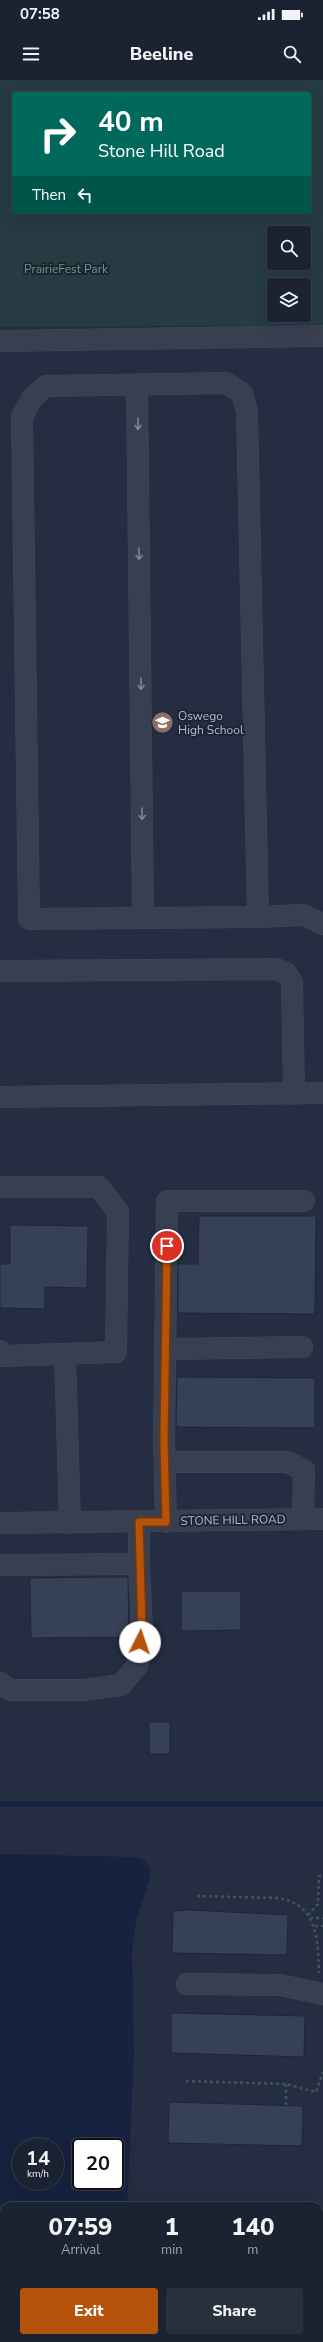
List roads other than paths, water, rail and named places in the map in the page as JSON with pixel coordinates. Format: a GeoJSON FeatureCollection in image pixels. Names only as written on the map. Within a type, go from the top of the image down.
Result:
{"type":"FeatureCollection","features":[{"type":"Feature","properties":{"kind":"street"},"geometry":{"type":"LineString","coordinates":[[0,341],[323,336]]}},
{"type":"Feature","properties":{"kind":"street"},"geometry":{"type":"LineString","coordinates":[[258,917],[247,412],[242,393],[226,383],[46,386],[32,398],[22,417],[29,920],[258,917],[303,915],[323,924]]}},
{"type":"Feature","properties":{"kind":"street"},"geometry":{"type":"LineString","coordinates":[[137,385],[143,918]]}},
{"type":"Feature","properties":{"kind":"street"},"geometry":{"type":"LineString","coordinates":[[0,971],[276,969],[286,973],[292,982],[294,1094]]}},
{"type":"Feature","properties":{"kind":"street"},"geometry":{"type":"LineString","coordinates":[[0,1097],[323,1093]]}},
{"type":"Feature","properties":{"kind":"street"},"geometry":{"type":"LineString","coordinates":[[0,1187],[99,1187],[118,1212],[116,1352],[4,1356],[0,1351]]}},
{"type":"Feature","properties":{"kind":"street"},"geometry":{"type":"LineString","coordinates":[[166,1522],[165,1462],[168,1201],[304,1201]]}},
{"type":"Feature","properties":{"kind":"street"},"geometry":{"type":"LineString","coordinates":[[166,1349],[302,1347]]}},
{"type":"Feature","properties":{"kind":"street"},"geometry":{"type":"LineString","coordinates":[[65,1354],[70,1523]]}},
{"type":"Feature","properties":{"kind":"street"},"geometry":{"type":"LineString","coordinates":[[165,1462],[287,1462],[304,1470],[313,1519]]}},
{"type":"Feature","properties":{"kind":"street","name":"STONE HILL ROAD"},"geometry":{"type":"LineString","coordinates":[[0,1523],[313,1519]]}},
{"type":"Feature","properties":{"kind":"street"},"geometry":{"type":"LineString","coordinates":[[0,1683],[10,1690],[83,1690],[121,1685],[137,1666],[142,1630],[139,1522]]}},
{"type":"Feature","properties":{"kind":"street"},"geometry":{"type":"LineString","coordinates":[[0,1565],[139,1564]]}},
{"type":"Feature","properties":{"kind":"street"},"geometry":{"type":"LineString","coordinates":[[187,1984],[280,1985],[321,1988]]}},
{"type":"Feature","properties":{"kind":"water"},"geometry":{"type":"Polygon","coordinates":[[[0,1854],[134,1857],[144,1860],[150,1868],[150,1878],[136,1921],[132,1951],[134,2050],[127,2202],[0,2202],[0,1854]]]}},
{"type":"Feature","properties":{"kind":"waterway"},"geometry":{"type":"LineString","coordinates":[[0,1804],[323,1804]]}},
{"type":"Feature","properties":{"kind":"place","name":"Oswego High School"},"geometry":{"type":"Point","coordinates":[162,723]}},
{"type":"Feature","properties":{"kind":"park label","name":"PrairieFest Park"},"geometry":{"type":"Point","coordinates":[66,269]}}]}
